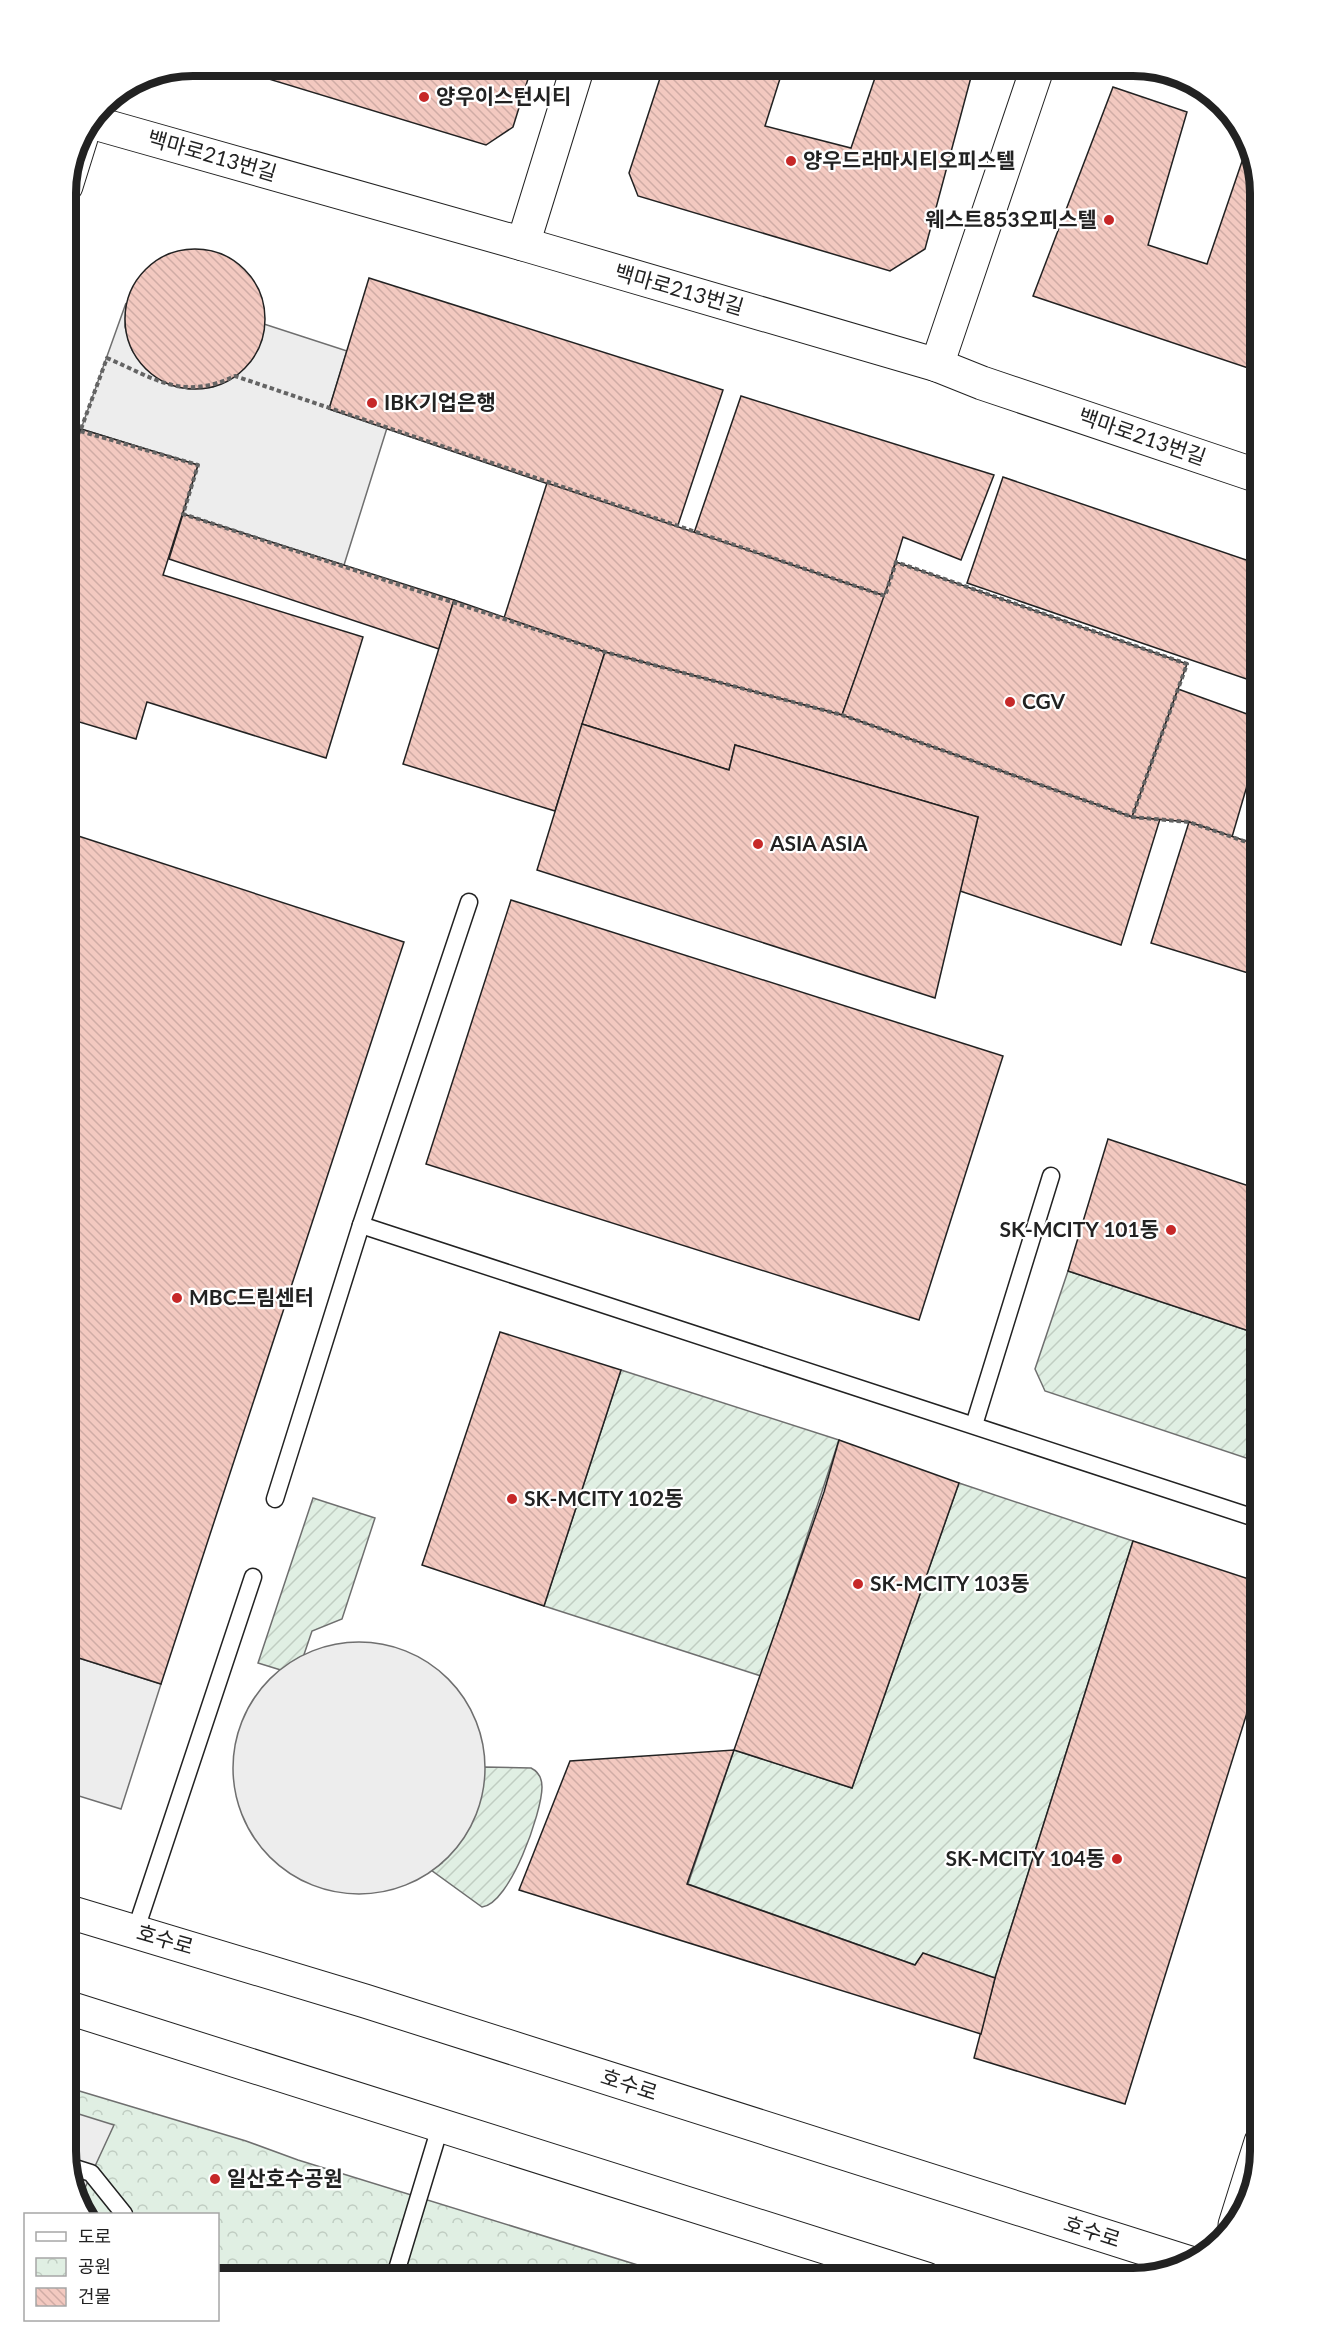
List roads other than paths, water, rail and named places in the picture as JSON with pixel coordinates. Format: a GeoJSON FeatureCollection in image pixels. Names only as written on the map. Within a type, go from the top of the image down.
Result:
{"type":"FeatureCollection","features":[{"type":"Feature","properties":{"kind":"main road"},"geometry":{"type":"LineString","coordinates":[[523,244],[575,76]]}},
{"type":"Feature","properties":{"kind":"main road"},"geometry":{"type":"LineString","coordinates":[[938,365],[1034,77]]}},
{"type":"Feature","properties":{"kind":"main road","name":"백마로213번길"},"geometry":{"type":"LineString","coordinates":[[99,124],[523,244],[938,365],[982,383],[1250,473]]}},
{"type":"Feature","properties":{"kind":"main road","name":"호수로"},"geometry":{"type":"LineString","coordinates":[[76,1914],[365,2001],[1179,2260]]}},
{"type":"Feature","properties":{"kind":"main road"},"geometry":{"type":"LineString","coordinates":[[76,2010],[892,2268]]}},
{"type":"Feature","properties":{"kind":"lane"},"geometry":{"type":"LineString","coordinates":[[275,1499],[361,1225],[469,902]]}},
{"type":"Feature","properties":{"kind":"lane"},"geometry":{"type":"LineString","coordinates":[[974,1425],[1051,1176]]}},
{"type":"Feature","properties":{"kind":"lane"},"geometry":{"type":"LineString","coordinates":[[361,1225],[1250,1516]]}},
{"type":"Feature","properties":{"kind":"lane"},"geometry":{"type":"LineString","coordinates":[[135,1932],[254,1577]]}},
{"type":"Feature","properties":{"kind":"lane"},"geometry":{"type":"LineString","coordinates":[[397,2268],[441,2124]]}},
{"type":"Feature","properties":{"kind":"lane"},"geometry":{"type":"LineString","coordinates":[[78,2169],[92,2173],[123,2213]]}},
{"type":"Feature","properties":{"kind":"place","name":"양우이스턴시티"},"geometry":{"type":"Point","coordinates":[424,97]}},
{"type":"Feature","properties":{"kind":"place","name":"양우드라마시티오피스텔"},"geometry":{"type":"Point","coordinates":[791,161]}},
{"type":"Feature","properties":{"kind":"place","name":"웨스트853오피스텔"},"geometry":{"type":"Point","coordinates":[1109,220]}},
{"type":"Feature","properties":{"kind":"place","name":"IBK기업은행"},"geometry":{"type":"Point","coordinates":[372,403]}},
{"type":"Feature","properties":{"kind":"place","name":"CGV"},"geometry":{"type":"Point","coordinates":[1010,702]}},
{"type":"Feature","properties":{"kind":"place","name":"ASIA ASIA"},"geometry":{"type":"Point","coordinates":[758,844]}},
{"type":"Feature","properties":{"kind":"place","name":"SK-MCITY 101동"},"geometry":{"type":"Point","coordinates":[1171,1230]}},
{"type":"Feature","properties":{"kind":"place","name":"MBC드림센터"},"geometry":{"type":"Point","coordinates":[177,1298]}},
{"type":"Feature","properties":{"kind":"place","name":"SK-MCITY 102동"},"geometry":{"type":"Point","coordinates":[512,1499]}},
{"type":"Feature","properties":{"kind":"place","name":"SK-MCITY 103동"},"geometry":{"type":"Point","coordinates":[858,1584]}},
{"type":"Feature","properties":{"kind":"place","name":"SK-MCITY 104동"},"geometry":{"type":"Point","coordinates":[1117,1859]}},
{"type":"Feature","properties":{"kind":"place","name":"일산호수공원"},"geometry":{"type":"Point","coordinates":[215,2179]}}]}
